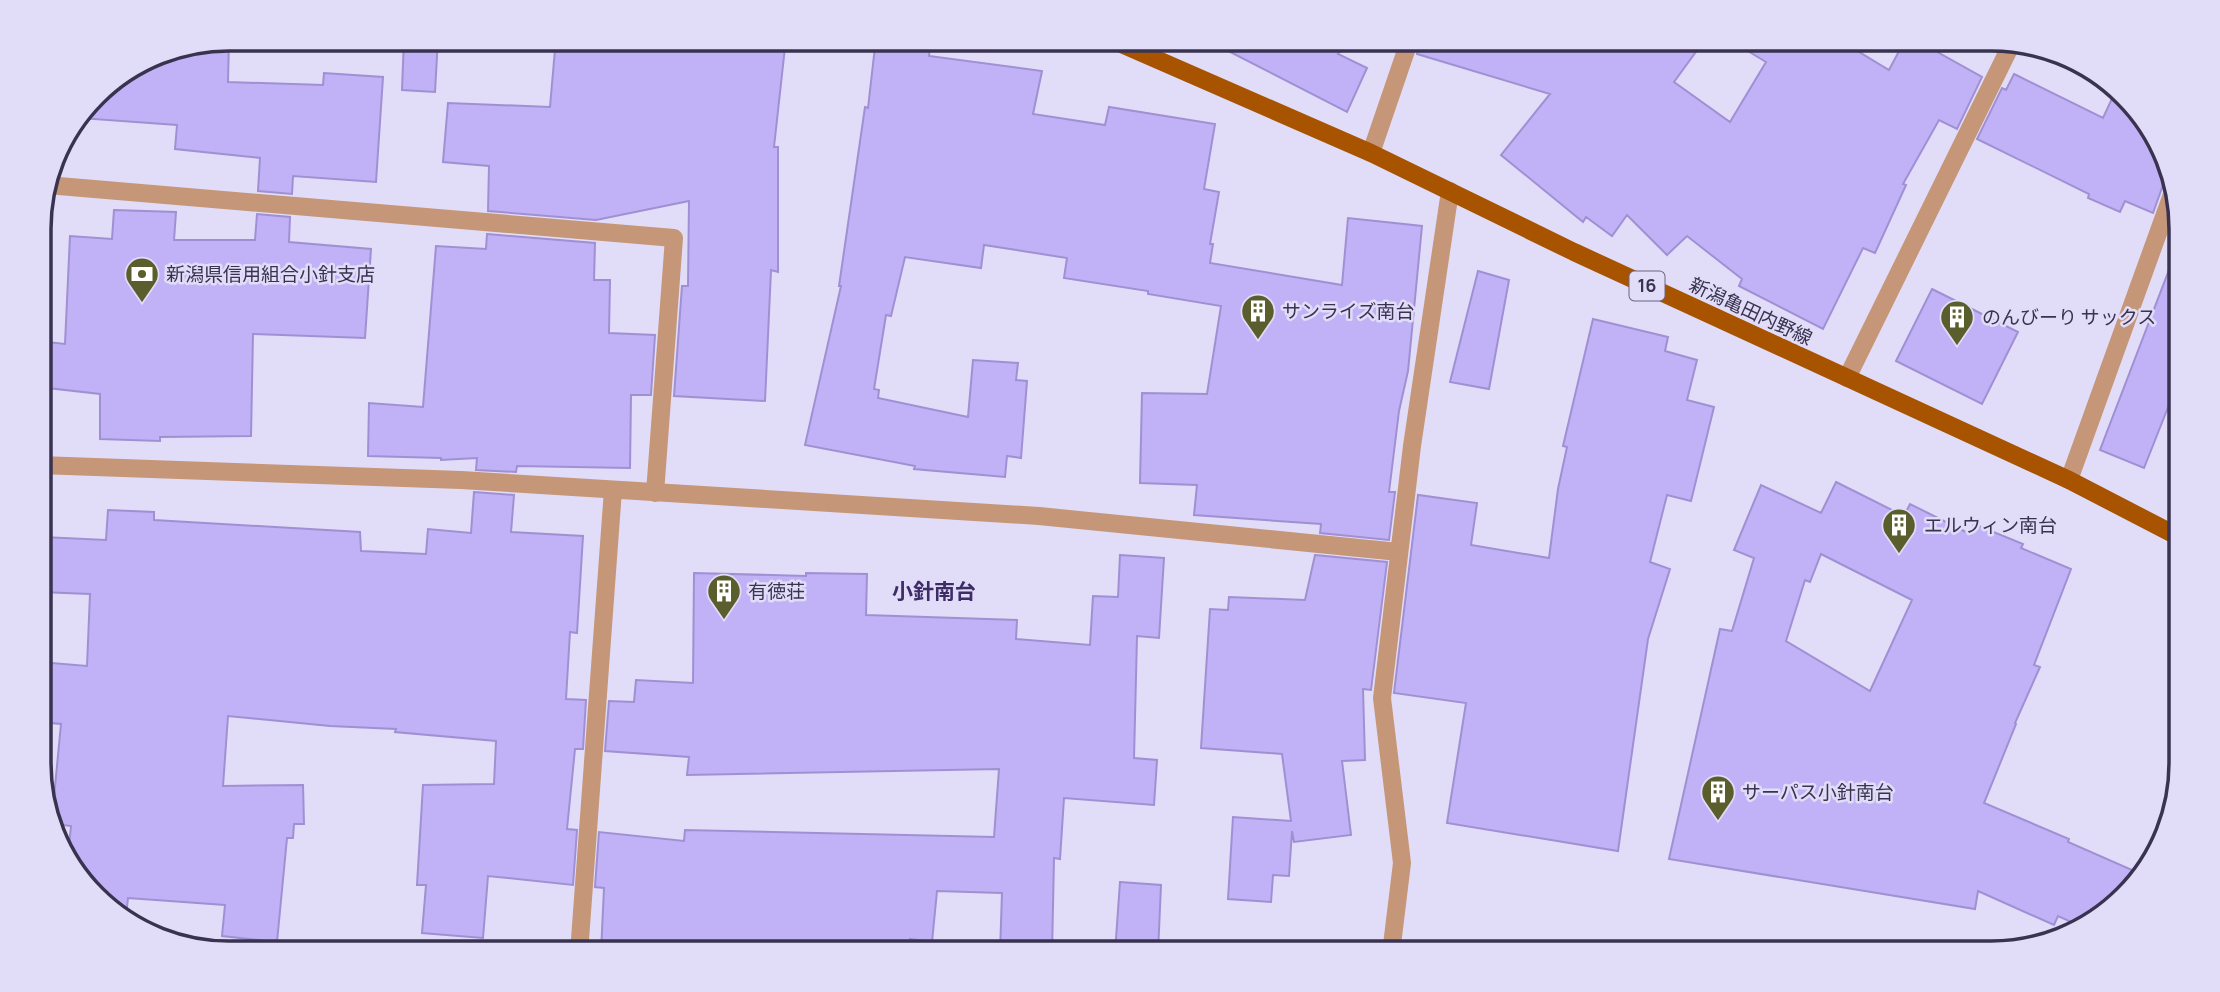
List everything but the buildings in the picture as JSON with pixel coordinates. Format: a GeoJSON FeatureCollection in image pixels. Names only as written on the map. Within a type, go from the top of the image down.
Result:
{"type":"FeatureCollection","features":[{"type":"Feature","properties":{"kind":"main road","name":"新潟亀田内野線"},"geometry":{"type":"LineString","coordinates":[[1140,51],[1371,153],[1574,252],[2069,480],[2169,532]]}},
{"type":"Feature","properties":{"kind":"street"},"geometry":{"type":"LineString","coordinates":[[1371,153],[1405,51]]}},
{"type":"Feature","properties":{"kind":"street"},"geometry":{"type":"LineString","coordinates":[[1847,378],[2008,52]]}},
{"type":"Feature","properties":{"kind":"street"},"geometry":{"type":"LineString","coordinates":[[56,187],[674,238],[655,493]]}},
{"type":"Feature","properties":{"kind":"street"},"geometry":{"type":"LineString","coordinates":[[1392,941],[1402,863],[1382,698],[1412,446],[1450,191]]}},
{"type":"Feature","properties":{"kind":"street"},"geometry":{"type":"LineString","coordinates":[[2069,480],[2168,206]]}},
{"type":"Feature","properties":{"kind":"street"},"geometry":{"type":"LineString","coordinates":[[51,466],[461,480],[1039,516],[1399,552]]}},
{"type":"Feature","properties":{"kind":"street"},"geometry":{"type":"LineString","coordinates":[[580,941],[612,490]]}},
{"type":"Feature","properties":{"kind":"place","name":"新潟県信用組合小針支店"},"geometry":{"type":"Point","coordinates":[142,304]}},
{"type":"Feature","properties":{"kind":"place","name":"サンライズ南台"},"geometry":{"type":"Point","coordinates":[1258,341]}},
{"type":"Feature","properties":{"kind":"place","name":"のんびーり サックス"},"geometry":{"type":"Point","coordinates":[1957,347]}},
{"type":"Feature","properties":{"kind":"place","name":"エルウィン南台"},"geometry":{"type":"Point","coordinates":[1899,555]}},
{"type":"Feature","properties":{"kind":"place","name":"有徳荘"},"geometry":{"type":"Point","coordinates":[724,621]}},
{"type":"Feature","properties":{"kind":"place","name":"サーパス小針南台"},"geometry":{"type":"Point","coordinates":[1718,822]}},
{"type":"Feature","properties":{"kind":"district","name":"小針南台"},"geometry":{"type":"Point","coordinates":[934,592]}}]}
